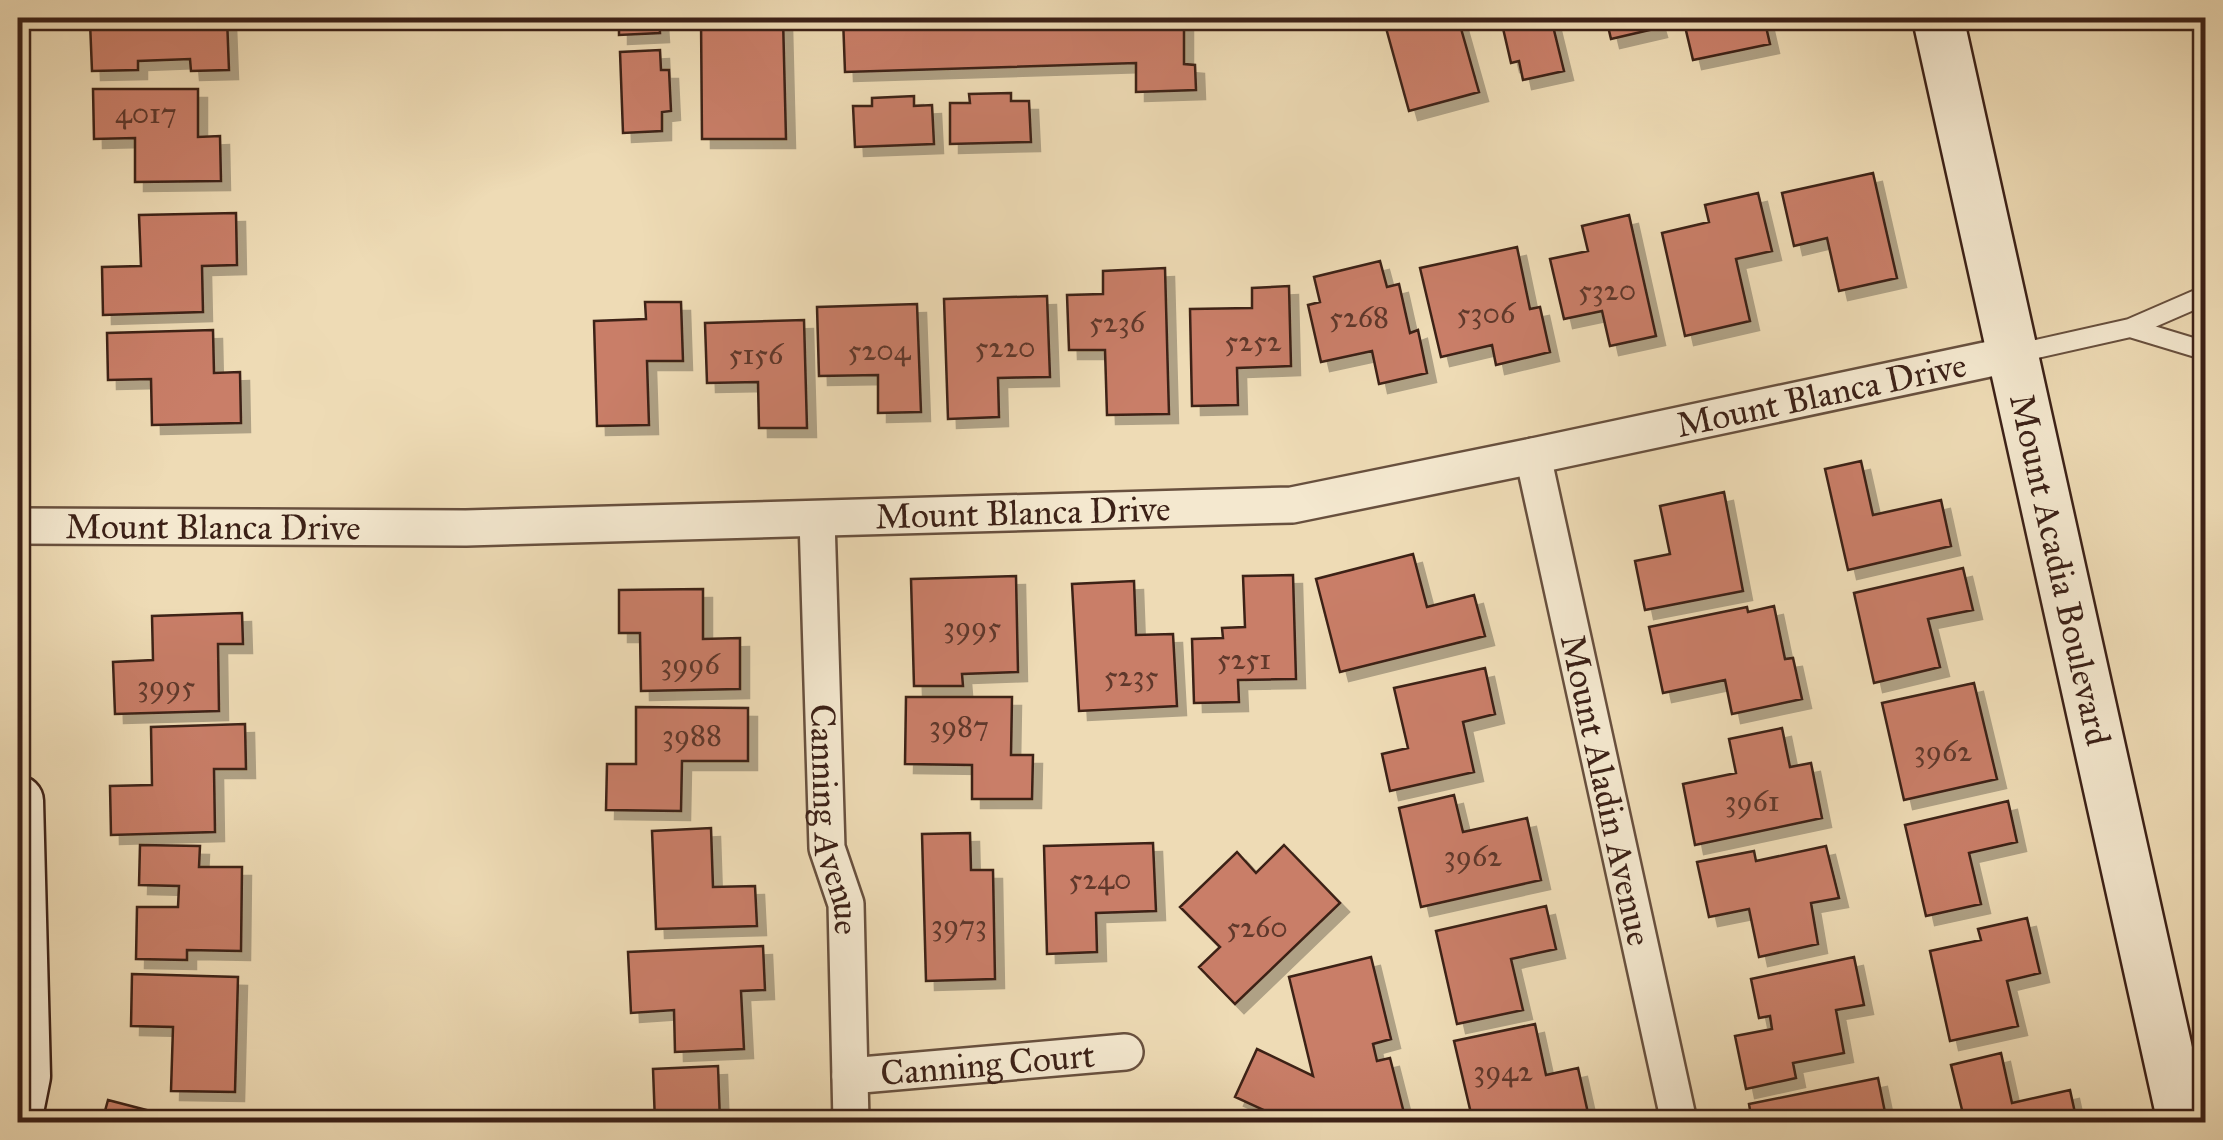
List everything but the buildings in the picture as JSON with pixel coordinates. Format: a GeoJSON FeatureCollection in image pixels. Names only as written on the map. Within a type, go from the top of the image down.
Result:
{"type":"FeatureCollection","features":[{"type":"Feature","properties":{"kind":"main road","name":"Mount Acadia Boulevard"},"geometry":{"type":"LineString","coordinates":[[1938,18],[2186,1116]]}},
{"type":"Feature","properties":{"kind":"main road"},"geometry":{"type":"LineString","coordinates":[[18,801],[25,1076],[18,1112]]}},
{"type":"Feature","properties":{"kind":"street","name":"Mount Blanca Drive"},"geometry":{"type":"LineString","coordinates":[[18,526],[466,528],[1292,505],[2013,354]]}},
{"type":"Feature","properties":{"kind":"street","name":"Mount Aladin Avenue"},"geometry":{"type":"LineString","coordinates":[[1533,456],[1680,1122]]}},
{"type":"Feature","properties":{"kind":"street","name":"Canning Avenue"},"geometry":{"type":"LineString","coordinates":[[817,519],[826,848],[846,904],[851,1122]]}},
{"type":"Feature","properties":{"kind":"street","name":"Canning Court"},"geometry":{"type":"LineString","coordinates":[[850,1076],[1125,1052]]}},
{"type":"Feature","properties":{"kind":"lane"},"geometry":{"type":"LineString","coordinates":[[2013,354],[2130,328],[2206,295]]}},
{"type":"Feature","properties":{"kind":"lane"},"geometry":{"type":"LineString","coordinates":[[2130,328],[2206,351]]}}]}
